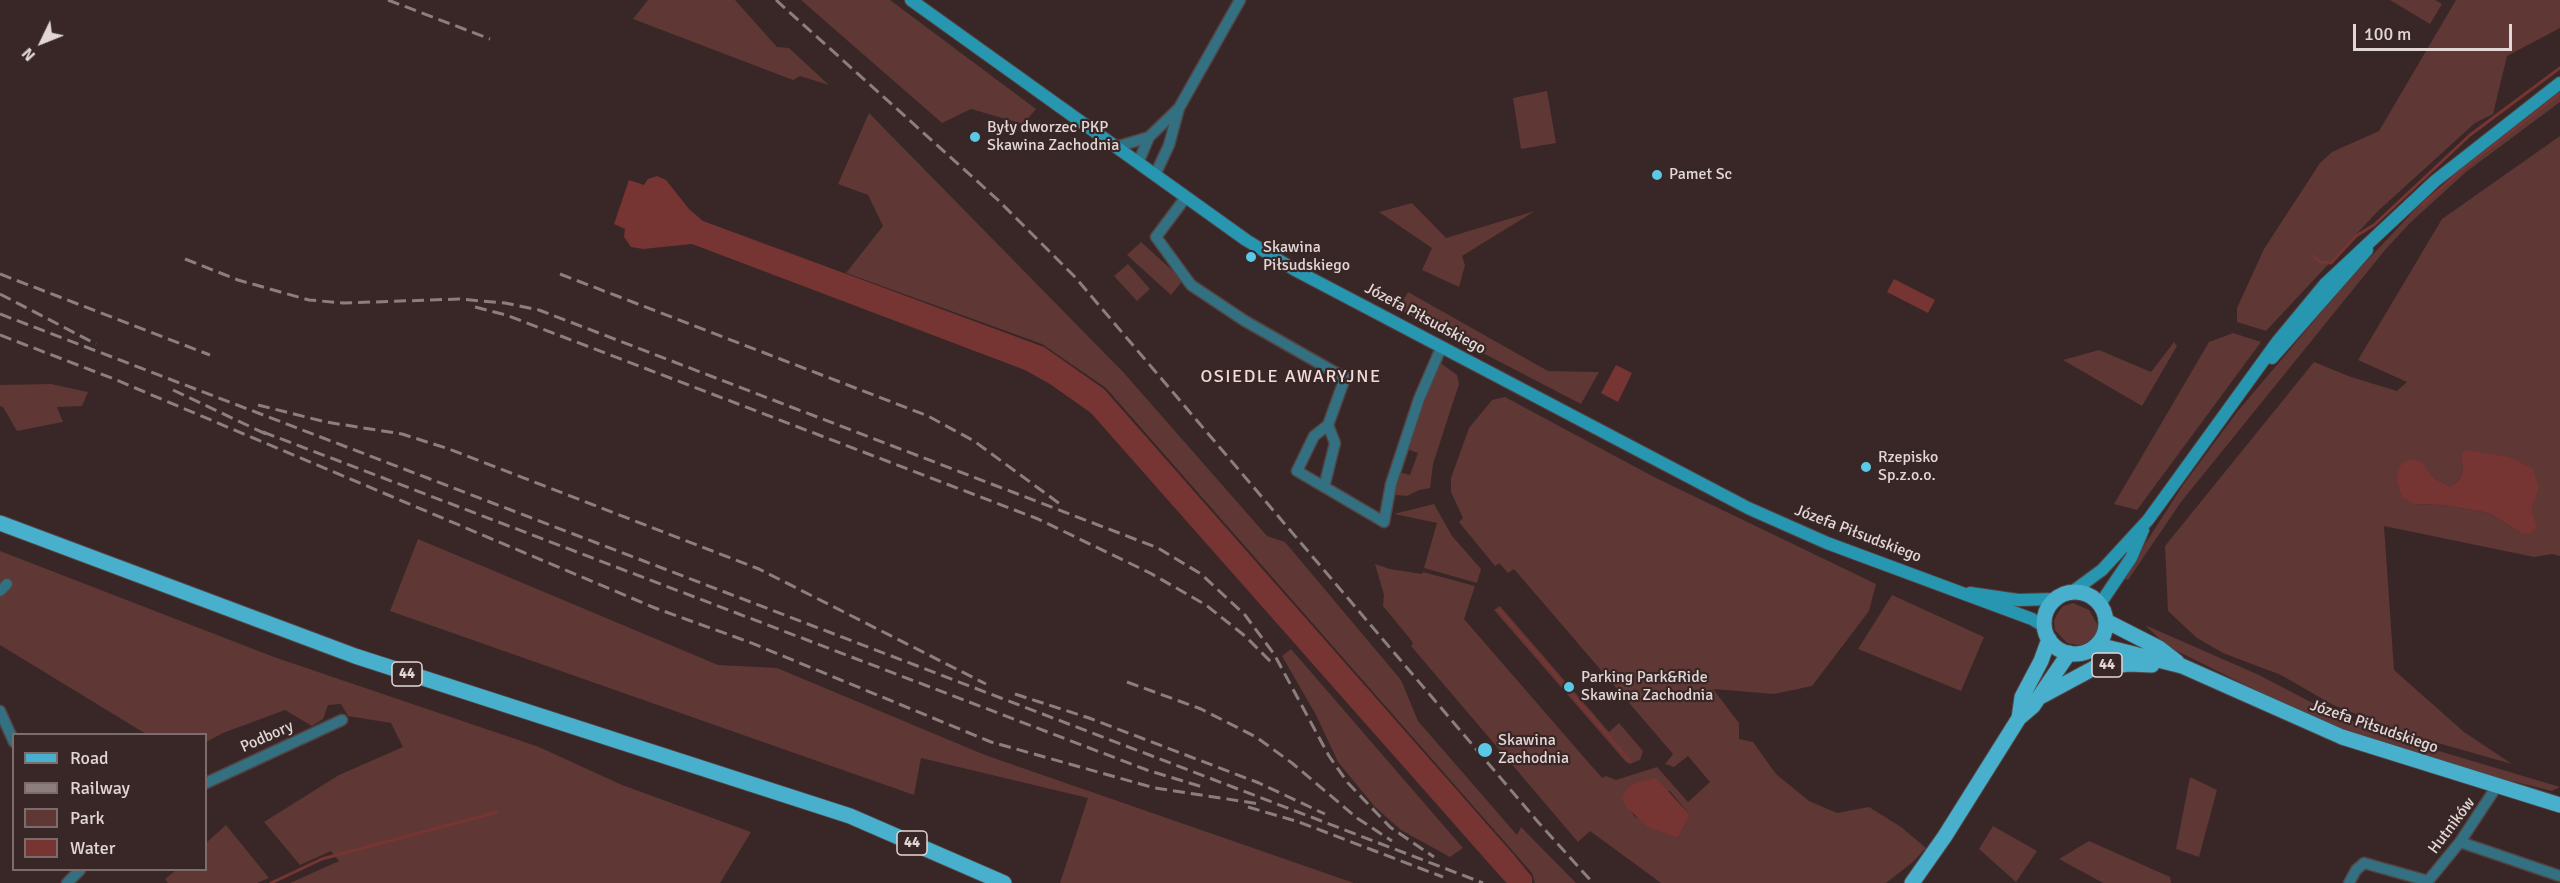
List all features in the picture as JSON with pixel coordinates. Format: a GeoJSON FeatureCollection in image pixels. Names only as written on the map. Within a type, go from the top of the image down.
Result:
{"type":"FeatureCollection","features":[{"type":"Feature","properties":{"kind":"main road","name":"Józefa Piłsudskiego"},"geometry":{"type":"LineString","coordinates":[[911,0],[1276,259],[1756,512],[1827,543],[2032,619],[2047,633]]}},
{"type":"Feature","properties":{"kind":"main road"},"geometry":{"type":"LineString","coordinates":[[2055,599],[2072,592],[2103,570],[2148,520],[2260,369],[2277,342],[2325,284],[2353,255],[2451,168],[2560,83]]}},
{"type":"Feature","properties":{"kind":"main road"},"geometry":{"type":"LineString","coordinates":[[2100,604],[2131,558],[2148,520]]}},
{"type":"Feature","properties":{"kind":"main road","name":"44"},"geometry":{"type":"LineString","coordinates":[[0,523],[365,660],[850,816],[1004,883]]}},
{"type":"Feature","properties":{"kind":"main road"},"geometry":{"type":"LineString","coordinates":[[2072,592],[2085,594],[2100,604],[2106,621]]}},
{"type":"Feature","properties":{"kind":"main road","name":"Józefa Piłsudskiego"},"geometry":{"type":"LineString","coordinates":[[1965,593],[2018,600],[2055,599]]}},
{"type":"Feature","properties":{"kind":"main road","name":"44"},"geometry":{"type":"LineString","coordinates":[[2019,718],[2022,697],[2041,662],[2047,633],[2045,615],[2055,599]]}},
{"type":"Feature","properties":{"kind":"main road","name":"Józefa Piłsudskiego"},"geometry":{"type":"LineString","coordinates":[[2106,621],[2159,648],[2182,666]]}},
{"type":"Feature","properties":{"kind":"main road","name":"44"},"geometry":{"type":"LineString","coordinates":[[2047,633],[2057,648],[2069,653],[2087,652],[2098,645],[2104,634],[2106,621]]}},
{"type":"Feature","properties":{"kind":"main road","name":"Józefa Piłsudskiego"},"geometry":{"type":"LineString","coordinates":[[2098,645],[2182,666],[2342,737],[2560,805]]}},
{"type":"Feature","properties":{"kind":"main road","name":"44"},"geometry":{"type":"LineString","coordinates":[[1912,883],[1945,836],[2019,718],[2039,697],[2069,653]]}},
{"type":"Feature","properties":{"kind":"main road","name":"44"},"geometry":{"type":"LineString","coordinates":[[2039,697],[2082,673],[2105,666],[2182,666]]}},
{"type":"Feature","properties":{"kind":"street"},"geometry":{"type":"LineString","coordinates":[[1155,175],[1169,145],[1179,108],[1240,0]]}},
{"type":"Feature","properties":{"kind":"street"},"geometry":{"type":"LineString","coordinates":[[1138,163],[1149,137],[1179,108]]}},
{"type":"Feature","properties":{"kind":"street"},"geometry":{"type":"LineString","coordinates":[[1116,147],[1149,137]]}},
{"type":"Feature","properties":{"kind":"street"},"geometry":{"type":"LineString","coordinates":[[1186,197],[1156,237],[1197,290],[1245,321],[1345,378],[1328,425],[1314,435],[1297,471],[1384,522],[1390,484],[1419,399],[1441,348]]}},
{"type":"Feature","properties":{"kind":"street"},"geometry":{"type":"LineString","coordinates":[[1324,488],[1335,443],[1328,425]]}},
{"type":"Feature","properties":{"kind":"street"},"geometry":{"type":"LineString","coordinates":[[0,711],[12,738]]}},
{"type":"Feature","properties":{"kind":"street","name":"Podbory"},"geometry":{"type":"LineString","coordinates":[[207,783],[342,720]]}},
{"type":"Feature","properties":{"kind":"street","name":"Hutników"},"geometry":{"type":"LineString","coordinates":[[2349,883],[2356,870],[2364,863],[2431,882],[2491,800],[2497,786]]}},
{"type":"Feature","properties":{"kind":"street"},"geometry":{"type":"LineString","coordinates":[[2460,842],[2560,876]]}},
{"type":"Feature","properties":{"kind":"green space"},"geometry":{"type":"Polygon","coordinates":[[[648,0],[735,0],[777,47],[789,48],[829,85],[800,76],[793,80],[633,19],[648,0]]]}},
{"type":"Feature","properties":{"kind":"green space"},"geometry":{"type":"Polygon","coordinates":[[[801,0],[890,0],[1036,109],[1023,124],[971,109],[942,123],[801,0]]]}},
{"type":"Feature","properties":{"kind":"green space"},"geometry":{"type":"Polygon","coordinates":[[[2390,0],[2435,0],[2442,4],[2430,24],[2390,0]]]}},
{"type":"Feature","properties":{"kind":"green space"},"geometry":{"type":"Polygon","coordinates":[[[2456,0],[2560,0],[2560,28],[2507,56],[2493,114],[2475,123],[2378,211],[2266,331],[2237,322],[2237,308],[2264,249],[2320,163],[2332,152],[2379,131],[2456,0]]]}},
{"type":"Feature","properties":{"kind":"green space"},"geometry":{"type":"Polygon","coordinates":[[[1547,91],[1556,143],[1521,149],[1513,98],[1547,91]]]}},
{"type":"Feature","properties":{"kind":"green space"},"geometry":{"type":"Polygon","coordinates":[[[2560,91],[2560,102],[2466,172],[2410,223],[2385,250],[2181,502],[2128,580],[2123,578],[2183,485],[2237,412],[2347,282],[2422,202],[2560,91]]]}},
{"type":"Feature","properties":{"kind":"green space"},"geometry":{"type":"Polygon","coordinates":[[[869,113],[1124,373],[1267,536],[1285,542],[1401,680],[1418,721],[1517,835],[1521,827],[1576,883],[1535,883],[1532,873],[1106,388],[1042,344],[846,273],[883,226],[868,195],[838,184],[869,113]]]}},
{"type":"Feature","properties":{"kind":"green space"},"geometry":{"type":"Polygon","coordinates":[[[2560,136],[2560,556],[2552,554],[2534,557],[2384,526],[2394,670],[2464,732],[2512,764],[2413,736],[2333,705],[2281,675],[2223,653],[2197,638],[2168,611],[2165,546],[2314,362],[2351,377],[2397,391],[2407,382],[2358,360],[2442,219],[2560,136]],[[2461,456],[2463,469],[2460,479],[2450,487],[2434,478],[2420,462],[2414,504],[2444,505],[2489,513],[2521,533],[2539,489],[2461,456]]]}},
{"type":"Feature","properties":{"kind":"green space"},"geometry":{"type":"Polygon","coordinates":[[[1412,203],[1446,238],[1535,211],[1462,256],[1465,265],[1459,287],[1422,270],[1432,248],[1379,212],[1412,203]]]}},
{"type":"Feature","properties":{"kind":"green space"},"geometry":{"type":"Polygon","coordinates":[[[1141,242],[1183,280],[1171,295],[1127,255],[1141,242]]]}},
{"type":"Feature","properties":{"kind":"green space"},"geometry":{"type":"Polygon","coordinates":[[[1128,264],[1150,289],[1137,301],[1114,276],[1128,264]]]}},
{"type":"Feature","properties":{"kind":"green space"},"geometry":{"type":"Polygon","coordinates":[[[1408,292],[1548,371],[1599,372],[1581,404],[1398,309],[1408,292]]]}},
{"type":"Feature","properties":{"kind":"green space"},"geometry":{"type":"Polygon","coordinates":[[[2233,333],[2261,342],[2137,510],[2114,504],[2209,342],[2233,333]]]}},
{"type":"Feature","properties":{"kind":"green space"},"geometry":{"type":"Polygon","coordinates":[[[2174,342],[2177,346],[2142,406],[2063,360],[2099,350],[2151,372],[2174,342]]]}},
{"type":"Feature","properties":{"kind":"green space"},"geometry":{"type":"Polygon","coordinates":[[[1439,362],[1457,375],[1459,384],[1433,464],[1430,488],[1407,496],[1396,495],[1394,489],[1399,472],[1410,475],[1418,453],[1407,449],[1439,362]]]}},
{"type":"Feature","properties":{"kind":"green space"},"geometry":{"type":"Polygon","coordinates":[[[51,384],[88,392],[82,406],[57,407],[63,422],[17,431],[3,407],[0,406],[0,385],[51,384]]]}},
{"type":"Feature","properties":{"kind":"green space"},"geometry":{"type":"Polygon","coordinates":[[[1505,397],[1654,477],[1876,584],[1869,611],[1812,686],[1774,694],[1713,689],[1739,723],[1739,739],[1753,742],[1776,774],[1809,801],[1837,813],[1869,807],[1901,827],[1926,848],[1913,862],[1886,883],[1661,883],[1590,831],[1578,842],[1411,646],[1413,644],[1411,640],[1383,606],[1384,595],[1375,564],[1390,569],[1422,574],[1423,572],[1475,586],[1464,619],[1602,778],[1606,776],[1616,780],[1657,767],[1688,802],[1710,782],[1688,756],[1674,767],[1665,764],[1673,754],[1514,569],[1508,573],[1499,563],[1495,566],[1459,522],[1463,518],[1451,492],[1451,478],[1469,428],[1492,400],[1505,397]],[[1670,791],[1623,797],[1634,816],[1678,838],[1690,815],[1670,791]]]}},
{"type":"Feature","properties":{"kind":"green space"},"geometry":{"type":"Polygon","coordinates":[[[1434,504],[1452,536],[1481,569],[1477,583],[1424,568],[1437,523],[1394,514],[1434,504]]]}},
{"type":"Feature","properties":{"kind":"green space"},"geometry":{"type":"Polygon","coordinates":[[[418,539],[718,665],[777,668],[985,755],[1354,883],[1060,883],[1088,798],[921,758],[914,795],[390,611],[418,539]]]}},
{"type":"Feature","properties":{"kind":"green space"},"geometry":{"type":"Polygon","coordinates":[[[0,551],[274,657],[539,747],[622,785],[751,832],[720,883],[290,883],[339,861],[331,851],[300,865],[264,822],[339,775],[403,747],[391,723],[348,716],[341,704],[328,705],[323,719],[312,726],[285,710],[223,733],[207,741],[207,733],[144,733],[0,645],[0,551]]]}},
{"type":"Feature","properties":{"kind":"green space"},"geometry":{"type":"Polygon","coordinates":[[[1892,595],[1984,637],[1961,691],[1858,649],[1892,595]]]}},
{"type":"Feature","properties":{"kind":"green space"},"geometry":{"type":"Polygon","coordinates":[[[2073,603],[2089,610],[2100,629],[2097,638],[2084,646],[2067,643],[2055,630],[2054,621],[2057,614],[2063,606],[2073,603]]]}},
{"type":"Feature","properties":{"kind":"green space"},"geometry":{"type":"Polygon","coordinates":[[[1500,606],[1609,732],[1619,723],[1643,751],[1640,760],[1630,764],[1626,762],[1494,610],[1500,606]]]}},
{"type":"Feature","properties":{"kind":"green space"},"geometry":{"type":"Polygon","coordinates":[[[2145,625],[2259,675],[2326,710],[2385,735],[2560,787],[2552,791],[2431,761],[2310,717],[2167,646],[2145,625]]]}},
{"type":"Feature","properties":{"kind":"green space"},"geometry":{"type":"Polygon","coordinates":[[[1291,649],[1463,848],[1450,857],[1401,830],[1375,807],[1338,762],[1316,715],[1282,656],[1291,649]]]}},
{"type":"Feature","properties":{"kind":"green space"},"geometry":{"type":"Polygon","coordinates":[[[2190,777],[2217,790],[2199,857],[2176,849],[2190,777]]]}},
{"type":"Feature","properties":{"kind":"green space"},"geometry":{"type":"Polygon","coordinates":[[[226,825],[269,878],[257,883],[168,883],[165,879],[175,871],[207,871],[207,842],[226,825]]]}},
{"type":"Feature","properties":{"kind":"green space"},"geometry":{"type":"Polygon","coordinates":[[[1993,826],[2037,851],[2016,882],[1979,849],[1993,826]]]}},
{"type":"Feature","properties":{"kind":"green space"},"geometry":{"type":"Polygon","coordinates":[[[2089,841],[2170,877],[2171,883],[2103,883],[2059,859],[2089,841]]]}},
{"type":"Feature","properties":{"kind":"water"},"geometry":{"type":"Polygon","coordinates":[[[657,176],[666,180],[689,209],[703,221],[1044,347],[1104,389],[1514,855],[1532,877],[1532,883],[1507,883],[1501,877],[1091,413],[1050,384],[1025,370],[692,244],[643,249],[631,247],[624,237],[625,229],[614,224],[629,180],[644,185],[648,179],[657,176]]]}},
{"type":"Feature","properties":{"kind":"water"},"geometry":{"type":"Polygon","coordinates":[[[1894,279],[1935,300],[1928,313],[1887,292],[1894,279]]]}},
{"type":"Feature","properties":{"kind":"water"},"geometry":{"type":"Polygon","coordinates":[[[1616,365],[1632,373],[1618,402],[1601,393],[1616,365]]]}},
{"type":"Feature","properties":{"kind":"water"},"geometry":{"type":"Polygon","coordinates":[[[2465,450],[2510,457],[2533,469],[2539,489],[2531,510],[2537,527],[2531,533],[2521,533],[2489,513],[2444,505],[2414,504],[2402,497],[2397,480],[2399,467],[2409,459],[2420,461],[2434,478],[2450,487],[2460,479],[2463,469],[2461,456],[2465,450]]]}},
{"type":"Feature","properties":{"kind":"water"},"geometry":{"type":"Polygon","coordinates":[[[1656,778],[1690,815],[1678,838],[1648,827],[1626,807],[1622,797],[1633,784],[1656,778]]]}},
{"type":"Feature","properties":{"kind":"waterway"},"geometry":{"type":"LineString","coordinates":[[2313,256],[2320,262],[2331,263],[2356,236],[2374,225],[2470,135],[2560,68]]}},
{"type":"Feature","properties":{"kind":"waterway"},"geometry":{"type":"LineString","coordinates":[[2422,205],[2470,163],[2560,94]]}},
{"type":"Feature","properties":{"kind":"waterway"},"geometry":{"type":"LineString","coordinates":[[1499,610],[1629,760]]}},
{"type":"Feature","properties":{"kind":"waterway"},"geometry":{"type":"LineString","coordinates":[[271,883],[322,859],[497,812]]}},
{"type":"Feature","properties":{"kind":"railway"},"geometry":{"type":"LineString","coordinates":[[388,0],[490,39]]}},
{"type":"Feature","properties":{"kind":"railway"},"geometry":{"type":"LineString","coordinates":[[776,0],[998,200],[1075,277],[1538,822],[1593,883]]}},
{"type":"Feature","properties":{"kind":"railway"},"geometry":{"type":"LineString","coordinates":[[185,259],[238,280],[309,300],[344,303],[459,299],[505,303],[539,310],[1158,548],[1201,574],[1245,615],[1274,654],[1329,756],[1348,783],[1390,827],[1434,857]]}},
{"type":"Feature","properties":{"kind":"railway"},"geometry":{"type":"LineString","coordinates":[[0,274],[210,355]]}},
{"type":"Feature","properties":{"kind":"railway"},"geometry":{"type":"LineString","coordinates":[[560,274],[928,416],[974,441],[1060,504]]}},
{"type":"Feature","properties":{"kind":"railway"},"geometry":{"type":"LineString","coordinates":[[0,294],[96,344]]}},
{"type":"Feature","properties":{"kind":"railway"},"geometry":{"type":"LineString","coordinates":[[475,307],[506,315],[1038,519],[1150,573],[1206,605],[1245,636],[1274,665]]}},
{"type":"Feature","properties":{"kind":"railway"},"geometry":{"type":"LineString","coordinates":[[0,314],[1483,883]]}},
{"type":"Feature","properties":{"kind":"railway"},"geometry":{"type":"LineString","coordinates":[[0,335],[114,379],[655,608],[749,642],[991,742],[1155,788],[1260,804]]}},
{"type":"Feature","properties":{"kind":"railway"},"geometry":{"type":"LineString","coordinates":[[173,390],[270,436]]}},
{"type":"Feature","properties":{"kind":"railway"},"geometry":{"type":"LineString","coordinates":[[258,405],[326,422],[402,434],[449,449],[759,569],[986,684]]}},
{"type":"Feature","properties":{"kind":"railway"},"geometry":{"type":"LineString","coordinates":[[263,432],[1147,770],[1206,788]]}},
{"type":"Feature","properties":{"kind":"railway"},"geometry":{"type":"LineString","coordinates":[[1127,682],[1201,709],[1256,737],[1292,763],[1357,818],[1392,841]]}},
{"type":"Feature","properties":{"kind":"railway"},"geometry":{"type":"LineString","coordinates":[[1015,694],[1089,718],[1259,783],[1325,814]]}},
{"type":"Feature","properties":{"kind":"railway"},"geometry":{"type":"LineString","coordinates":[[1248,807],[1299,822],[1443,877]]}},
{"type":"Feature","properties":{"kind":"place","name":"Były dworzec PKP Skawina Zachodnia"},"geometry":{"type":"Point","coordinates":[975,137]}},
{"type":"Feature","properties":{"kind":"place","name":"Pamet Sc"},"geometry":{"type":"Point","coordinates":[1657,175]}},
{"type":"Feature","properties":{"kind":"place","name":"Skawina Piłsudskiego"},"geometry":{"type":"Point","coordinates":[1251,257]}},
{"type":"Feature","properties":{"kind":"place","name":"Rzepisko Sp.z.o.o."},"geometry":{"type":"Point","coordinates":[1866,467]}},
{"type":"Feature","properties":{"kind":"place","name":"Parking Park&Ride Skawina Zachodnia"},"geometry":{"type":"Point","coordinates":[1569,687]}},
{"type":"Feature","properties":{"kind":"place","name":"Skawina Zachodnia"},"geometry":{"type":"Point","coordinates":[1485,750]}},
{"type":"Feature","properties":{"kind":"district","name":"OSIEDLE AWARYJNE"},"geometry":{"type":"Point","coordinates":[1291,377]}}]}
